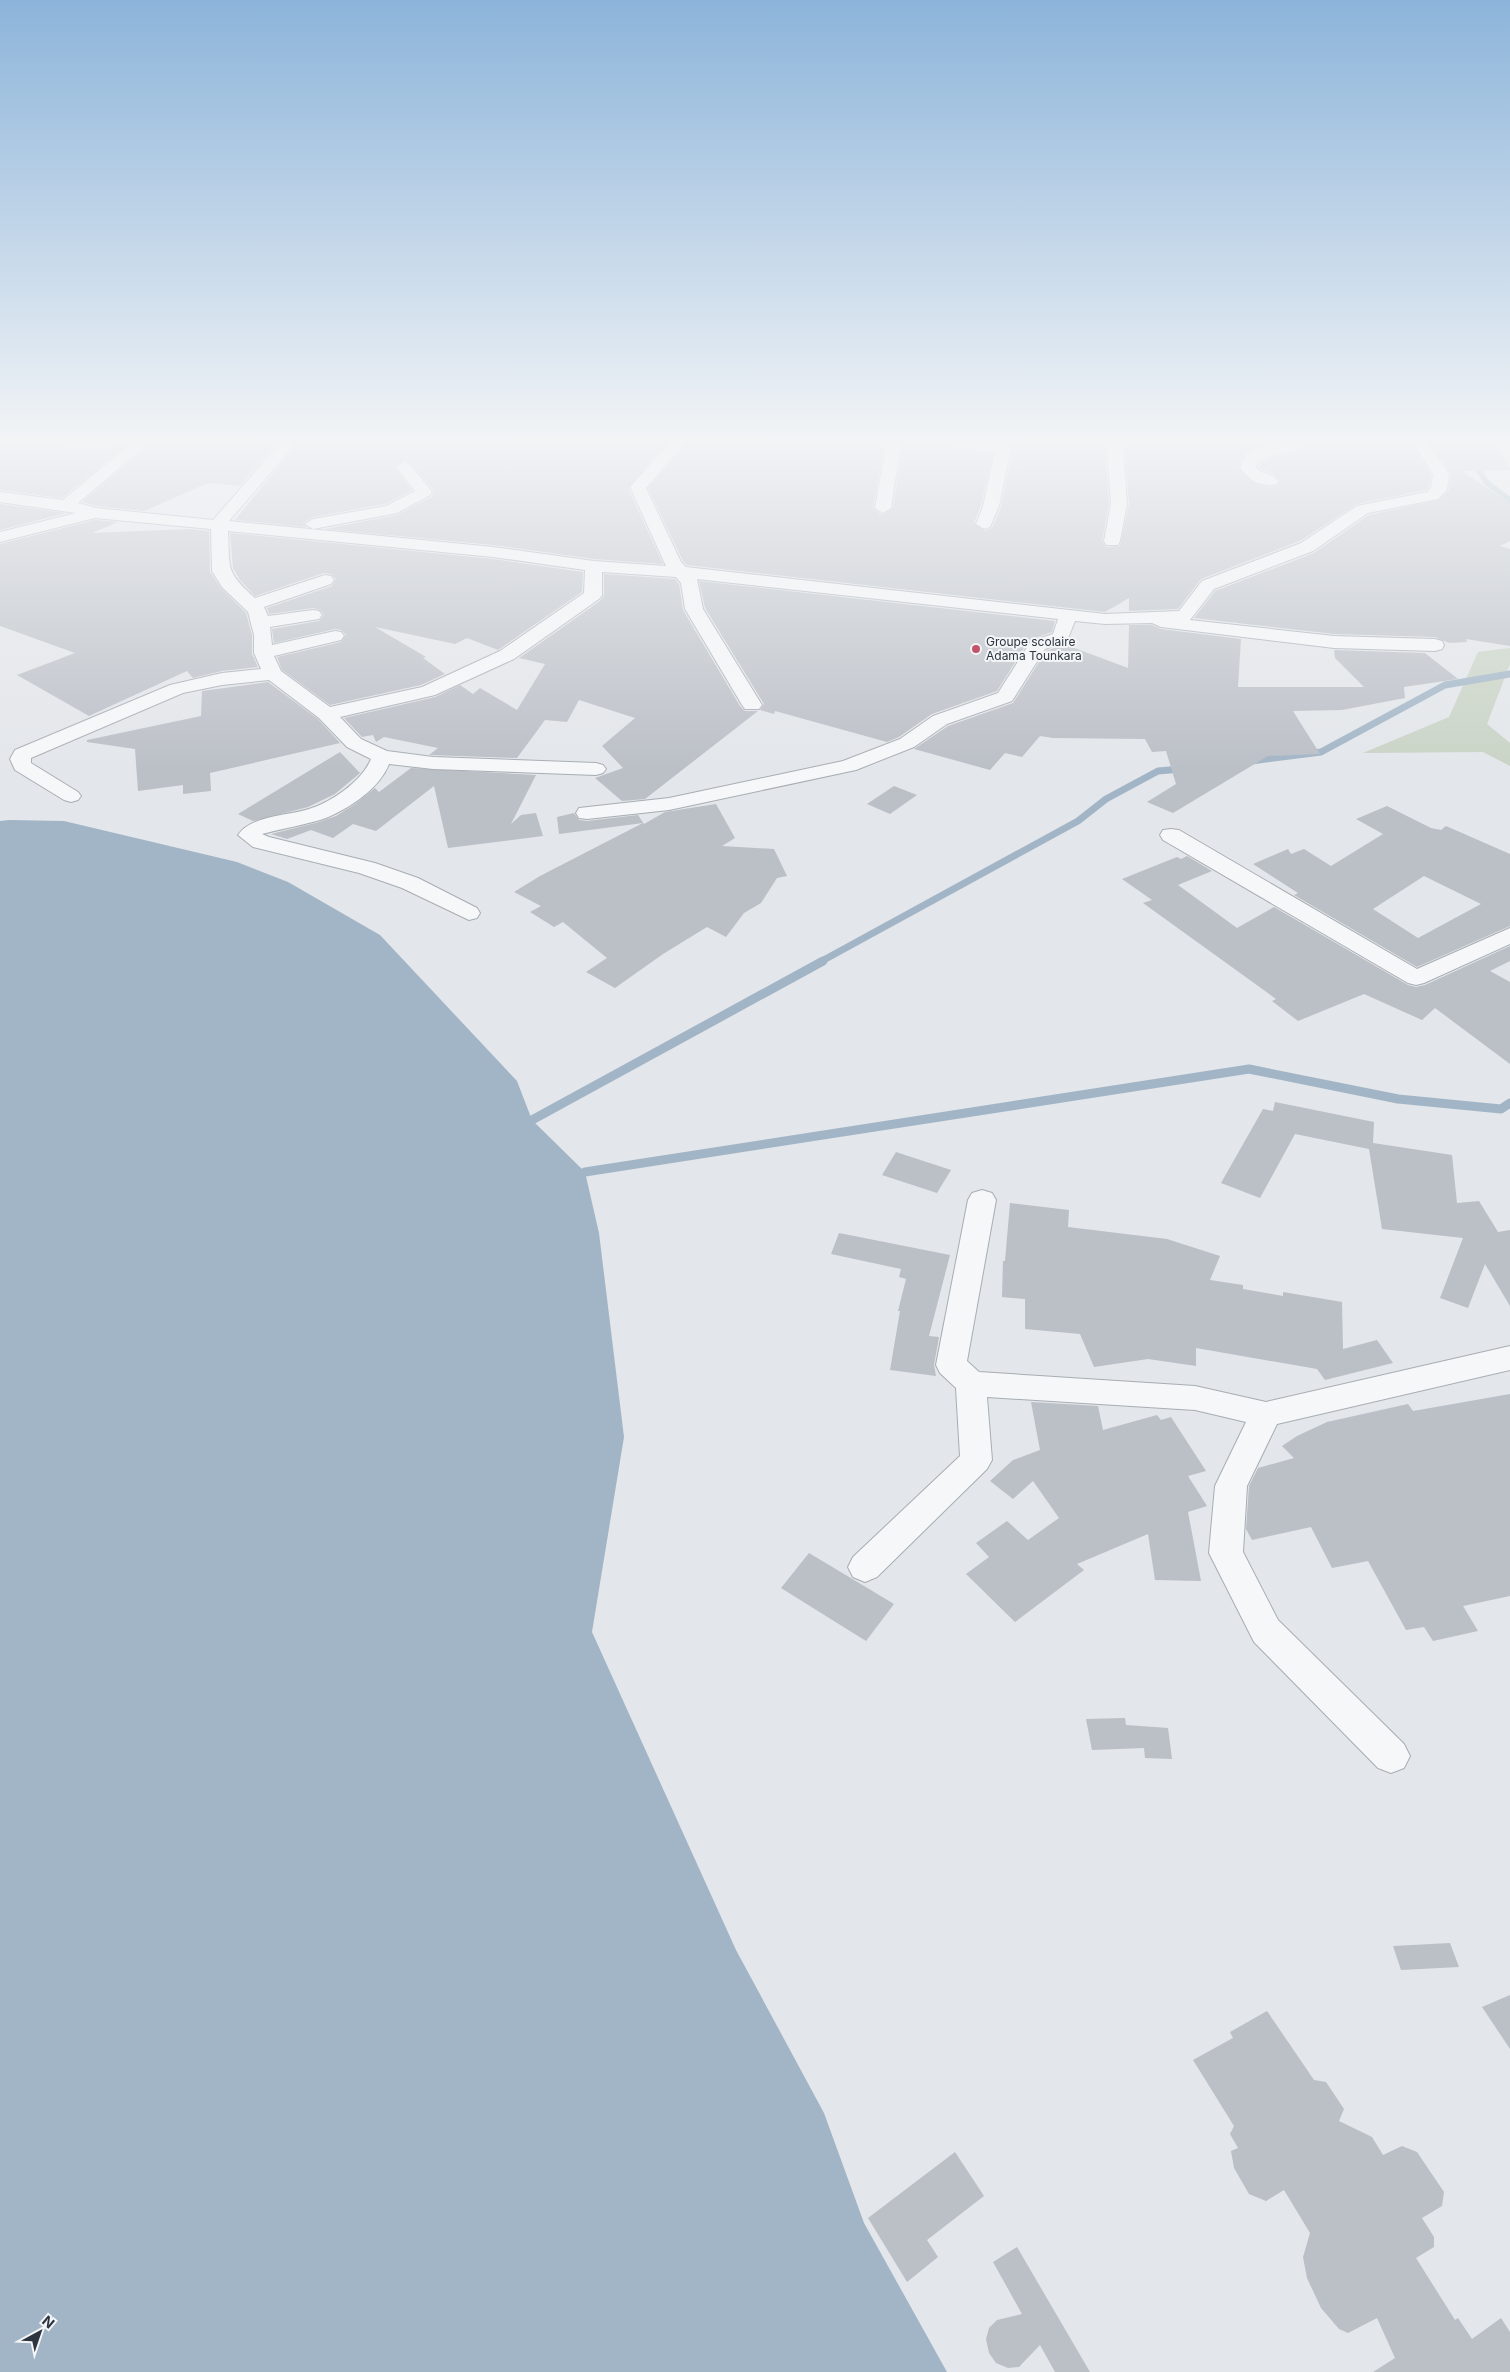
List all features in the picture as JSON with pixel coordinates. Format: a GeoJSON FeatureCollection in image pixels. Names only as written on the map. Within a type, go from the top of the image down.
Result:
{"type":"FeatureCollection","features":[{"type":"Feature","properties":{"kind":"street"},"geometry":{"type":"LineString","coordinates":[[220,550],[221,571],[228,583],[257,610],[263,653],[273,674],[326,714],[354,743],[382,757],[433,763],[596,769]]}},
{"type":"Feature","properties":{"kind":"street"},"geometry":{"type":"LineString","coordinates":[[471,550],[594,566],[680,572],[1105,620],[1184,616],[1208,585],[1299,550]]}},
{"type":"Feature","properties":{"kind":"street"},"geometry":{"type":"LineString","coordinates":[[666,550],[673,564],[690,582],[694,609],[752,705]]}},
{"type":"Feature","properties":{"kind":"street"},"geometry":{"type":"LineString","coordinates":[[326,714],[428,691],[507,655],[593,595],[594,566]]}},
{"type":"Feature","properties":{"kind":"street"},"geometry":{"type":"LineString","coordinates":[[251,605],[280,597],[325,580]]}},
{"type":"Feature","properties":{"kind":"street"},"geometry":{"type":"LineString","coordinates":[[587,813],[669,804],[850,766],[907,743],[940,720],[1005,697],[1038,645],[1061,637],[1068,615]]}},
{"type":"Feature","properties":{"kind":"street"},"geometry":{"type":"LineString","coordinates":[[260,623],[313,616]]}},
{"type":"Feature","properties":{"kind":"street"},"geometry":{"type":"LineString","coordinates":[[1128,618],[1334,642],[1435,645]]}},
{"type":"Feature","properties":{"kind":"street"},"geometry":{"type":"LineString","coordinates":[[263,653],[335,636]]}},
{"type":"Feature","properties":{"kind":"street"},"geometry":{"type":"LineString","coordinates":[[71,796],[22,766],[20,759],[22,754],[177,689],[222,679],[273,674]]}},
{"type":"Feature","properties":{"kind":"street"},"geometry":{"type":"LineString","coordinates":[[382,757],[375,775],[346,798],[319,813],[255,829],[249,835],[261,842],[367,868],[410,883],[469,913]]}},
{"type":"Feature","properties":{"kind":"street"},"geometry":{"type":"LineString","coordinates":[[1170,835],[1416,978],[1510,935]]}},
{"type":"Feature","properties":{"kind":"street"},"geometry":{"type":"LineString","coordinates":[[865,1567],[976,1460],[971,1384],[951,1364],[982,1200]]}},
{"type":"Feature","properties":{"kind":"street"},"geometry":{"type":"LineString","coordinates":[[971,1384],[1195,1398],[1266,1414],[1510,1358]]}},
{"type":"Feature","properties":{"kind":"street"},"geometry":{"type":"LineString","coordinates":[[1266,1414],[1231,1486],[1226,1553],[1266,1631],[1391,1756]]}},
{"type":"Feature","properties":{"kind":"green space"},"geometry":{"type":"Polygon","coordinates":[[[1510,648],[1510,664],[1487,724],[1510,743],[1510,766],[1483,752],[1363,753],[1449,717],[1478,652],[1510,648]]]}},
{"type":"Feature","properties":{"kind":"water"},"geometry":{"type":"Polygon","coordinates":[[[0,821],[64,821],[237,862],[288,882],[380,935],[517,1081],[532,1120],[585,1172],[599,1233],[624,1437],[592,1632],[736,1950],[824,2113],[864,2223],[947,2372],[0,2372],[0,821]]]}},
{"type":"Feature","properties":{"kind":"building"},"geometry":{"type":"Polygon","coordinates":[[[0,550],[209,550],[210,572],[221,588],[246,613],[252,635],[252,654],[258,667],[222,671],[193,678],[187,671],[89,716],[17,675],[75,653],[0,626],[0,550]]]}},
{"type":"Feature","properties":{"kind":"building"},"geometry":{"type":"Polygon","coordinates":[[[231,550],[399,550],[493,559],[583,572],[582,592],[498,650],[467,638],[455,644],[375,627],[426,657],[423,658],[445,674],[421,685],[330,705],[282,670],[277,657],[341,642],[346,635],[341,630],[335,629],[274,643],[272,629],[319,621],[324,615],[320,610],[313,608],[269,614],[267,608],[332,586],[336,579],[331,574],[324,573],[255,596],[240,580],[233,568],[231,550]]]}},
{"type":"Feature","properties":{"kind":"building"},"geometry":{"type":"Polygon","coordinates":[[[527,550],[656,550],[663,564],[594,559],[527,550]]]}},
{"type":"Feature","properties":{"kind":"building"},"geometry":{"type":"Polygon","coordinates":[[[678,550],[1277,550],[1201,579],[1178,609],[1129,611],[1129,598],[1105,612],[687,565],[678,550]]]}},
{"type":"Feature","properties":{"kind":"building"},"geometry":{"type":"Polygon","coordinates":[[[1319,550],[1510,550],[1510,646],[1466,639],[1467,642],[1449,643],[1435,637],[1334,634],[1194,618],[1215,591],[1319,550]]]}},
{"type":"Feature","properties":{"kind":"building"},"geometry":{"type":"Polygon","coordinates":[[[604,574],[675,579],[679,584],[683,610],[740,706],[745,711],[758,711],[645,799],[622,801],[595,778],[623,768],[602,746],[635,718],[579,700],[567,722],[545,720],[517,758],[429,755],[438,748],[384,737],[376,742],[373,735],[362,737],[344,718],[435,697],[460,685],[473,694],[480,688],[517,710],[545,664],[519,658],[600,601],[604,595],[604,574]]]}},
{"type":"Feature","properties":{"kind":"building"},"geometry":{"type":"Polygon","coordinates":[[[699,581],[1055,621],[1052,632],[1029,640],[997,691],[932,714],[899,737],[887,742],[775,711],[774,714],[760,710],[764,704],[705,608],[699,581]]]}},
{"type":"Feature","properties":{"kind":"building"},"geometry":{"type":"Polygon","coordinates":[[[1129,625],[1152,625],[1161,629],[1241,639],[1238,687],[1364,687],[1335,658],[1334,650],[1425,653],[1458,679],[1404,687],[1405,698],[1342,710],[1293,711],[1320,754],[1268,756],[1173,813],[1147,802],[1176,784],[1166,751],[1152,752],[1145,739],[1053,738],[1040,736],[1022,757],[1005,753],[990,770],[914,749],[948,726],[1013,703],[1046,651],[1064,644],[1128,668],[1129,625]]]}},
{"type":"Feature","properties":{"kind":"building"},"geometry":{"type":"Polygon","coordinates":[[[268,682],[318,719],[340,743],[210,773],[211,791],[183,794],[183,785],[138,791],[135,749],[87,742],[87,740],[201,716],[202,691],[268,682]]]}},
{"type":"Feature","properties":{"kind":"building"},"geometry":{"type":"Polygon","coordinates":[[[340,752],[360,773],[335,794],[308,807],[253,821],[238,814],[340,752]]]}},
{"type":"Feature","properties":{"kind":"building"},"geometry":{"type":"Polygon","coordinates":[[[411,768],[536,775],[511,824],[521,815],[536,813],[543,836],[448,848],[434,786],[376,831],[353,824],[333,838],[311,830],[287,839],[271,834],[336,816],[375,788],[379,792],[411,768]]]}},
{"type":"Feature","properties":{"kind":"building"},"geometry":{"type":"Polygon","coordinates":[[[894,786],[917,795],[890,814],[867,804],[894,786]]]}},
{"type":"Feature","properties":{"kind":"building"},"geometry":{"type":"Polygon","coordinates":[[[716,804],[735,838],[722,846],[774,849],[787,876],[777,878],[761,903],[744,913],[726,937],[707,927],[663,954],[615,988],[586,972],[607,958],[563,922],[554,927],[530,912],[541,906],[514,892],[540,876],[643,823],[559,834],[557,817],[574,813],[579,820],[587,821],[638,815],[644,824],[665,812],[716,804]]]}},
{"type":"Feature","properties":{"kind":"building"},"geometry":{"type":"Polygon","coordinates":[[[1387,806],[1431,828],[1441,830],[1446,826],[1510,854],[1510,926],[1417,967],[1294,895],[1298,893],[1253,864],[1288,849],[1291,854],[1304,849],[1331,866],[1383,834],[1356,819],[1387,806]],[[1424,876],[1373,909],[1418,938],[1481,904],[1424,876]]]}},
{"type":"Feature","properties":{"kind":"building"},"geometry":{"type":"Polygon","coordinates":[[[1187,856],[1212,871],[1178,885],[1237,928],[1274,907],[1408,985],[1416,987],[1425,985],[1510,946],[1510,961],[1490,971],[1510,982],[1510,1064],[1435,1008],[1422,1020],[1364,994],[1298,1021],[1272,1001],[1276,999],[1143,903],[1152,900],[1122,879],[1177,857],[1181,859],[1187,856]]]}},
{"type":"Feature","properties":{"kind":"building"},"geometry":{"type":"Polygon","coordinates":[[[1275,1102],[1374,1122],[1373,1143],[1452,1155],[1457,1203],[1479,1201],[1498,1232],[1510,1230],[1510,1306],[1485,1264],[1468,1308],[1440,1298],[1463,1238],[1382,1229],[1369,1149],[1295,1134],[1260,1198],[1221,1183],[1263,1109],[1273,1111],[1275,1102]]]}},
{"type":"Feature","properties":{"kind":"building"},"geometry":{"type":"Polygon","coordinates":[[[896,1152],[951,1170],[937,1193],[882,1175],[896,1152]]]}},
{"type":"Feature","properties":{"kind":"building"},"geometry":{"type":"Polygon","coordinates":[[[1010,1203],[1069,1210],[1068,1227],[1167,1239],[1220,1256],[1210,1280],[1243,1285],[1243,1289],[1283,1296],[1283,1292],[1342,1302],[1343,1349],[1377,1340],[1393,1363],[1325,1380],[1317,1369],[1196,1348],[1196,1366],[1148,1359],[1094,1367],[1080,1334],[1025,1329],[1025,1299],[1002,1297],[1003,1261],[1005,1261],[1010,1203]]]}},
{"type":"Feature","properties":{"kind":"building"},"geometry":{"type":"Polygon","coordinates":[[[839,1233],[950,1255],[929,1336],[939,1337],[934,1365],[936,1376],[890,1370],[900,1311],[898,1311],[906,1279],[899,1277],[901,1269],[831,1254],[839,1233]]]}},
{"type":"Feature","properties":{"kind":"building"},"geometry":{"type":"Polygon","coordinates":[[[1510,1394],[1510,1596],[1463,1606],[1478,1631],[1433,1641],[1424,1627],[1406,1630],[1368,1561],[1332,1568],[1311,1527],[1252,1540],[1246,1529],[1249,1486],[1258,1468],[1294,1458],[1282,1446],[1297,1436],[1327,1422],[1408,1404],[1413,1411],[1510,1394]]]}},
{"type":"Feature","properties":{"kind":"building"},"geometry":{"type":"Polygon","coordinates":[[[1031,1402],[1098,1406],[1103,1430],[1157,1415],[1161,1420],[1171,1417],[1206,1471],[1188,1476],[1207,1506],[1188,1512],[1201,1581],[1155,1580],[1148,1534],[1077,1564],[1084,1570],[1015,1622],[966,1574],[989,1557],[976,1543],[1007,1521],[1028,1540],[1059,1518],[1033,1481],[1013,1499],[990,1481],[1013,1460],[1040,1450],[1031,1402]]]}},
{"type":"Feature","properties":{"kind":"building"},"geometry":{"type":"Polygon","coordinates":[[[809,1553],[894,1604],[866,1641],[781,1588],[809,1553]]]}},
{"type":"Feature","properties":{"kind":"building"},"geometry":{"type":"Polygon","coordinates":[[[1125,1718],[1126,1725],[1168,1728],[1172,1759],[1145,1758],[1144,1748],[1092,1750],[1086,1719],[1125,1718]]]}},
{"type":"Feature","properties":{"kind":"building"},"geometry":{"type":"Polygon","coordinates":[[[1450,1943],[1459,1967],[1401,1970],[1393,1946],[1450,1943]]]}},
{"type":"Feature","properties":{"kind":"building"},"geometry":{"type":"Polygon","coordinates":[[[1510,1995],[1510,2049],[1482,2007],[1510,1995]]]}},
{"type":"Feature","properties":{"kind":"building"},"geometry":{"type":"Polygon","coordinates":[[[1267,2011],[1314,2080],[1326,2082],[1344,2109],[1339,2121],[1372,2137],[1383,2155],[1402,2146],[1417,2152],[1444,2192],[1442,2206],[1422,2218],[1434,2237],[1434,2247],[1416,2258],[1455,2320],[1458,2318],[1472,2339],[1501,2318],[1510,2332],[1510,2372],[1373,2372],[1395,2358],[1377,2318],[1348,2333],[1339,2329],[1321,2308],[1307,2278],[1303,2257],[1310,2233],[1284,2190],[1266,2201],[1249,2194],[1234,2168],[1231,2151],[1238,2148],[1230,2134],[1234,2126],[1193,2060],[1233,2038],[1230,2032],[1267,2011]]]}},
{"type":"Feature","properties":{"kind":"building"},"geometry":{"type":"Polygon","coordinates":[[[955,2152],[984,2196],[927,2240],[938,2257],[907,2282],[868,2218],[955,2152]]]}},
{"type":"Feature","properties":{"kind":"building"},"geometry":{"type":"Polygon","coordinates":[[[1017,2247],[1090,2372],[1055,2372],[1040,2345],[1019,2367],[1008,2368],[996,2363],[989,2353],[986,2339],[989,2328],[997,2320],[1022,2314],[993,2262],[1017,2247]]]}},
{"type":"Feature","properties":{"kind":"waterway"},"geometry":{"type":"LineString","coordinates":[[1251,761],[1321,752],[1445,685],[1510,674]]}},
{"type":"Feature","properties":{"kind":"waterway"},"geometry":{"type":"LineString","coordinates":[[820,962],[1078,821],[1106,799],[1158,771],[1181,769]]}},
{"type":"Feature","properties":{"kind":"waterway"},"geometry":{"type":"LineString","coordinates":[[532,1120],[823,961]]}},
{"type":"Feature","properties":{"kind":"waterway"},"geometry":{"type":"LineString","coordinates":[[585,1172],[1249,1069],[1398,1099],[1501,1109],[1510,1103]]}},
{"type":"Feature","properties":{"kind":"place","name":"Groupe scolaire Adama Tounkara"},"geometry":{"type":"Point","coordinates":[976,649]}}]}
